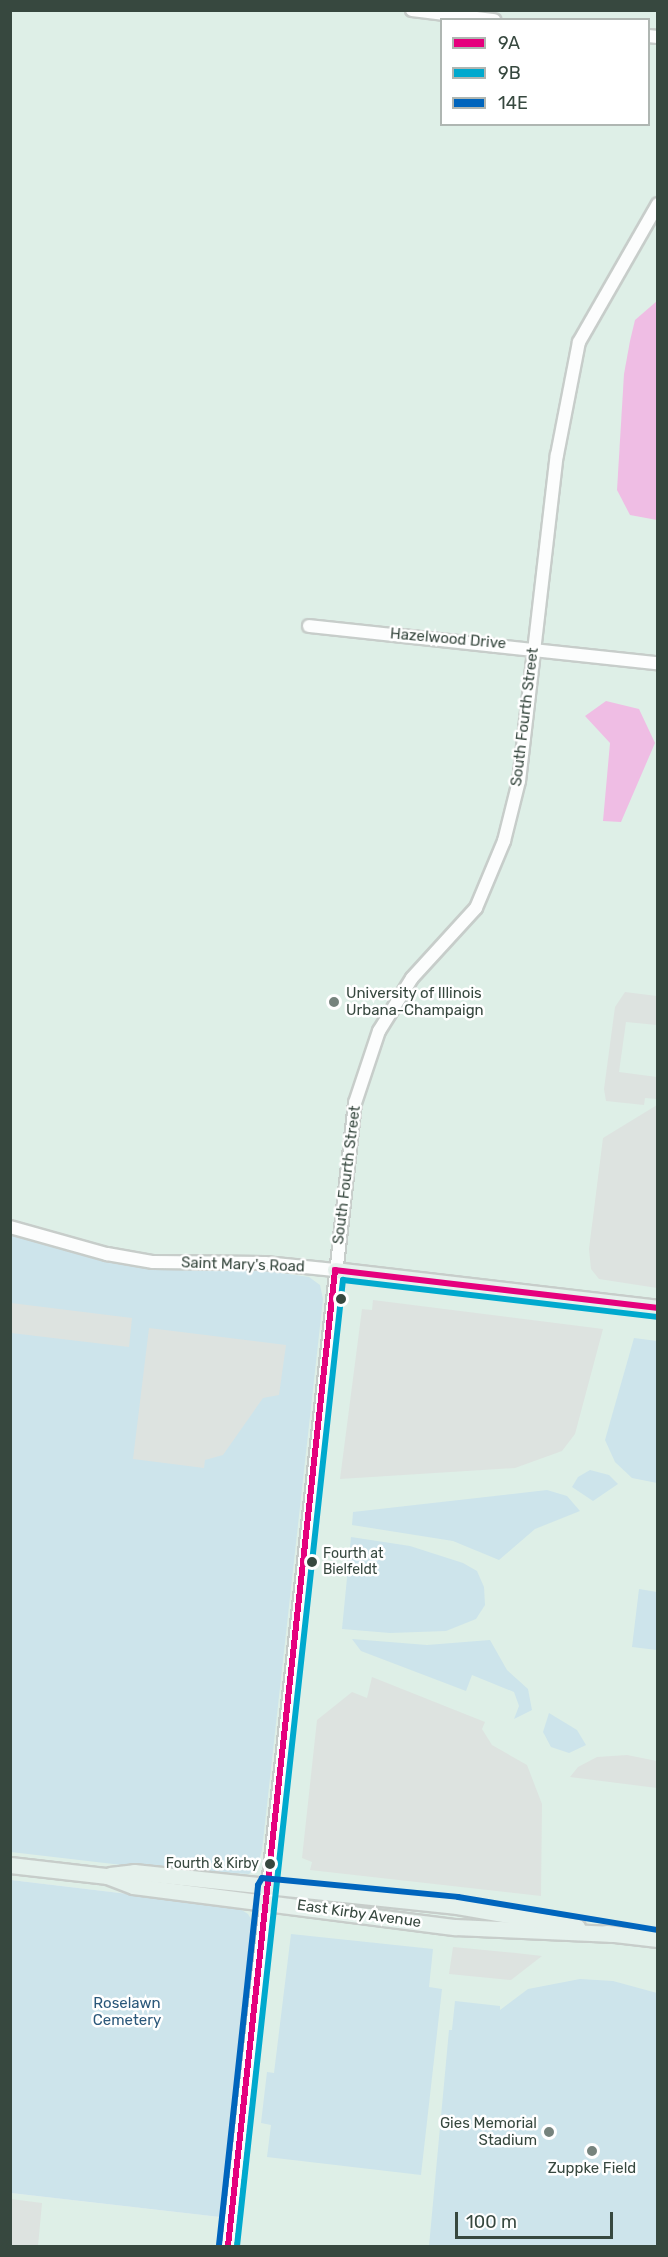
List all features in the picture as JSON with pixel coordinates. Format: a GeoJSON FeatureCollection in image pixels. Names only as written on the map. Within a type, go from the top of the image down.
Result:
{"type":"FeatureCollection","features":[{"type":"Feature","properties":{"kind":"main road","name":"Saint Mary's Road"},"geometry":{"type":"LineString","coordinates":[[335,1270],[657,1308]]}},
{"type":"Feature","properties":{"kind":"main road","name":"East Kirby Avenue"},"geometry":{"type":"LineString","coordinates":[[10,1865],[107,1876],[133,1886],[455,1927],[614,1934]]}},
{"type":"Feature","properties":{"kind":"main road","name":"East Kirby Avenue"},"geometry":{"type":"LineString","coordinates":[[107,1876],[134,1872],[457,1906],[657,1940]]}},
{"type":"Feature","properties":{"kind":"street"},"geometry":{"type":"LineString","coordinates":[[411,10],[477,18]]}},
{"type":"Feature","properties":{"kind":"street","name":"South Fourth Street"},"geometry":{"type":"LineString","coordinates":[[228,2247],[355,1103],[363,1073],[379,1031],[412,978],[476,908],[504,842],[519,781],[557,455],[579,342],[657,204]]}},
{"type":"Feature","properties":{"kind":"street","name":"Hazelwood Drive"},"geometry":{"type":"LineString","coordinates":[[309,626],[534,647],[657,663]]}},
{"type":"Feature","properties":{"kind":"street","name":"Saint Mary's Road"},"geometry":{"type":"LineString","coordinates":[[10,1227],[107,1254],[153,1262],[265,1263],[335,1270]]}},
{"type":"Feature","properties":{"kind":"shaded area","name":"University of Illinois Urbana-Champaign"},"geometry":{"type":"Polygon","coordinates":[[[11,11],[657,11],[657,2246],[11,2246],[11,2193],[220,2217],[237,1907],[11,1880],[11,11]]]}},
{"type":"Feature","properties":{"kind":"shaded area"},"geometry":{"type":"Polygon","coordinates":[[[657,301],[658,520],[630,515],[617,490],[624,374],[630,341],[635,320],[657,301]]]}},
{"type":"Feature","properties":{"kind":"shaded area"},"geometry":{"type":"Polygon","coordinates":[[[606,701],[639,709],[655,743],[621,822],[603,821],[610,743],[585,716],[606,701]]]}},
{"type":"Feature","properties":{"kind":"shaded area"},"geometry":{"type":"Polygon","coordinates":[[[625,992],[657,996],[657,1025],[626,1022],[619,1072],[657,1077],[657,1099],[645,1098],[644,1105],[606,1101],[604,1089],[615,1007],[625,992]]]}},
{"type":"Feature","properties":{"kind":"shaded area"},"geometry":{"type":"Polygon","coordinates":[[[657,1105],[657,1288],[599,1279],[591,1269],[589,1249],[603,1138],[657,1105]]]}},
{"type":"Feature","properties":{"kind":"shaded area"},"geometry":{"type":"Polygon","coordinates":[[[373,1300],[603,1329],[575,1434],[562,1451],[515,1468],[340,1479],[362,1309],[372,1310],[373,1300]]]}},
{"type":"Feature","properties":{"kind":"shaded area"},"geometry":{"type":"Polygon","coordinates":[[[11,1303],[132,1318],[129,1347],[11,1333],[11,1303]]]}},
{"type":"Feature","properties":{"kind":"shaded area"},"geometry":{"type":"Polygon","coordinates":[[[149,1328],[286,1345],[279,1395],[263,1398],[223,1455],[205,1460],[204,1468],[133,1459],[149,1328]]]}},
{"type":"Feature","properties":{"kind":"shaded area"},"geometry":{"type":"Polygon","coordinates":[[[372,1677],[485,1722],[482,1729],[492,1745],[527,1765],[542,1804],[541,1896],[310,1870],[312,1862],[302,1858],[317,1720],[352,1692],[367,1698],[372,1677]]]}},
{"type":"Feature","properties":{"kind":"shaded area"},"geometry":{"type":"Polygon","coordinates":[[[627,1755],[657,1761],[657,1788],[570,1777],[578,1767],[597,1757],[627,1755]]]}},
{"type":"Feature","properties":{"kind":"shaded area"},"geometry":{"type":"Polygon","coordinates":[[[453,1947],[542,1956],[511,1980],[449,1974],[453,1947]]]}},
{"type":"Feature","properties":{"kind":"shaded area"},"geometry":{"type":"Polygon","coordinates":[[[11,2199],[42,2203],[38,2246],[11,2246],[11,2199]]]}},
{"type":"Feature","properties":{"kind":"green space"},"geometry":{"type":"Polygon","coordinates":[[[11,1232],[148,1268],[253,1269],[309,1277],[320,1285],[323,1299],[262,1850],[258,1865],[249,1874],[139,1867],[11,1852],[11,1232]]]}},
{"type":"Feature","properties":{"kind":"green space"},"geometry":{"type":"Polygon","coordinates":[[[634,1338],[657,1341],[657,1483],[632,1478],[615,1462],[605,1440],[634,1338]]]}},
{"type":"Feature","properties":{"kind":"green space"},"geometry":{"type":"Polygon","coordinates":[[[590,1470],[609,1475],[618,1484],[593,1501],[572,1487],[578,1477],[590,1470]]]}},
{"type":"Feature","properties":{"kind":"green space"},"geometry":{"type":"Polygon","coordinates":[[[547,1490],[567,1496],[580,1511],[535,1529],[499,1560],[453,1541],[352,1525],[353,1512],[547,1490]]]}},
{"type":"Feature","properties":{"kind":"green space"},"geometry":{"type":"Polygon","coordinates":[[[351,1537],[410,1546],[463,1563],[477,1571],[484,1587],[485,1605],[476,1619],[446,1631],[390,1633],[342,1629],[351,1537]]]}},
{"type":"Feature","properties":{"kind":"green space"},"geometry":{"type":"Polygon","coordinates":[[[639,1589],[657,1592],[657,1650],[632,1647],[639,1589]]]}},
{"type":"Feature","properties":{"kind":"green space"},"geometry":{"type":"Polygon","coordinates":[[[352,1639],[427,1645],[490,1640],[507,1670],[528,1689],[532,1710],[514,1719],[519,1706],[514,1692],[472,1675],[466,1691],[361,1651],[352,1639]]]}},
{"type":"Feature","properties":{"kind":"green space"},"geometry":{"type":"Polygon","coordinates":[[[549,1713],[577,1730],[586,1745],[569,1753],[551,1747],[543,1732],[549,1713]]]}},
{"type":"Feature","properties":{"kind":"green space","name":"Roselawn Cemetery"},"geometry":{"type":"Polygon","coordinates":[[[11,1880],[237,1907],[248,1914],[254,1924],[220,2217],[11,2193],[11,1880]]]}},
{"type":"Feature","properties":{"kind":"green space"},"geometry":{"type":"Polygon","coordinates":[[[291,1934],[433,1949],[429,1987],[442,1989],[421,2175],[267,2157],[271,2125],[261,2123],[267,2072],[274,2073],[291,1934]]]}},
{"type":"Feature","properties":{"kind":"green space","name":"Gies Memorial Stadium"},"geometry":{"type":"Polygon","coordinates":[[[580,1979],[613,1981],[657,1993],[657,2246],[429,2246],[449,2030],[452,2030],[455,2001],[500,2006],[500,2010],[528,1989],[580,1979]]]}},
{"type":"Feature","properties":{"kind":"transit line","name":"9A"},"geometry":{"type":"LineString","coordinates":[[228,2246],[335,1270],[658,1308]]}},
{"type":"Feature","properties":{"kind":"transit line","name":"9B"},"geometry":{"type":"LineString","coordinates":[[237,2246],[343,1280],[657,1317]]}},
{"type":"Feature","properties":{"kind":"transit line","name":"14E"},"geometry":{"type":"LineString","coordinates":[[219,2245],[258,1885],[262,1878],[458,1897],[658,1930]]}},
{"type":"Feature","properties":{"kind":"place","name":"University of Illinois Urbana-Champaign"},"geometry":{"type":"Point","coordinates":[334,1002]}},
{"type":"Feature","properties":{"kind":"place","name":"Fourth at Bielfeldt"},"geometry":{"type":"Point","coordinates":[312,1562]}},
{"type":"Feature","properties":{"kind":"place","name":"Fourth & Kirby"},"geometry":{"type":"Point","coordinates":[270,1864]}},
{"type":"Feature","properties":{"kind":"place","name":"Gies Memorial Stadium"},"geometry":{"type":"Point","coordinates":[549,2132]}},
{"type":"Feature","properties":{"kind":"place","name":"Zuppke Field"},"geometry":{"type":"Point","coordinates":[592,2151]}}]}
